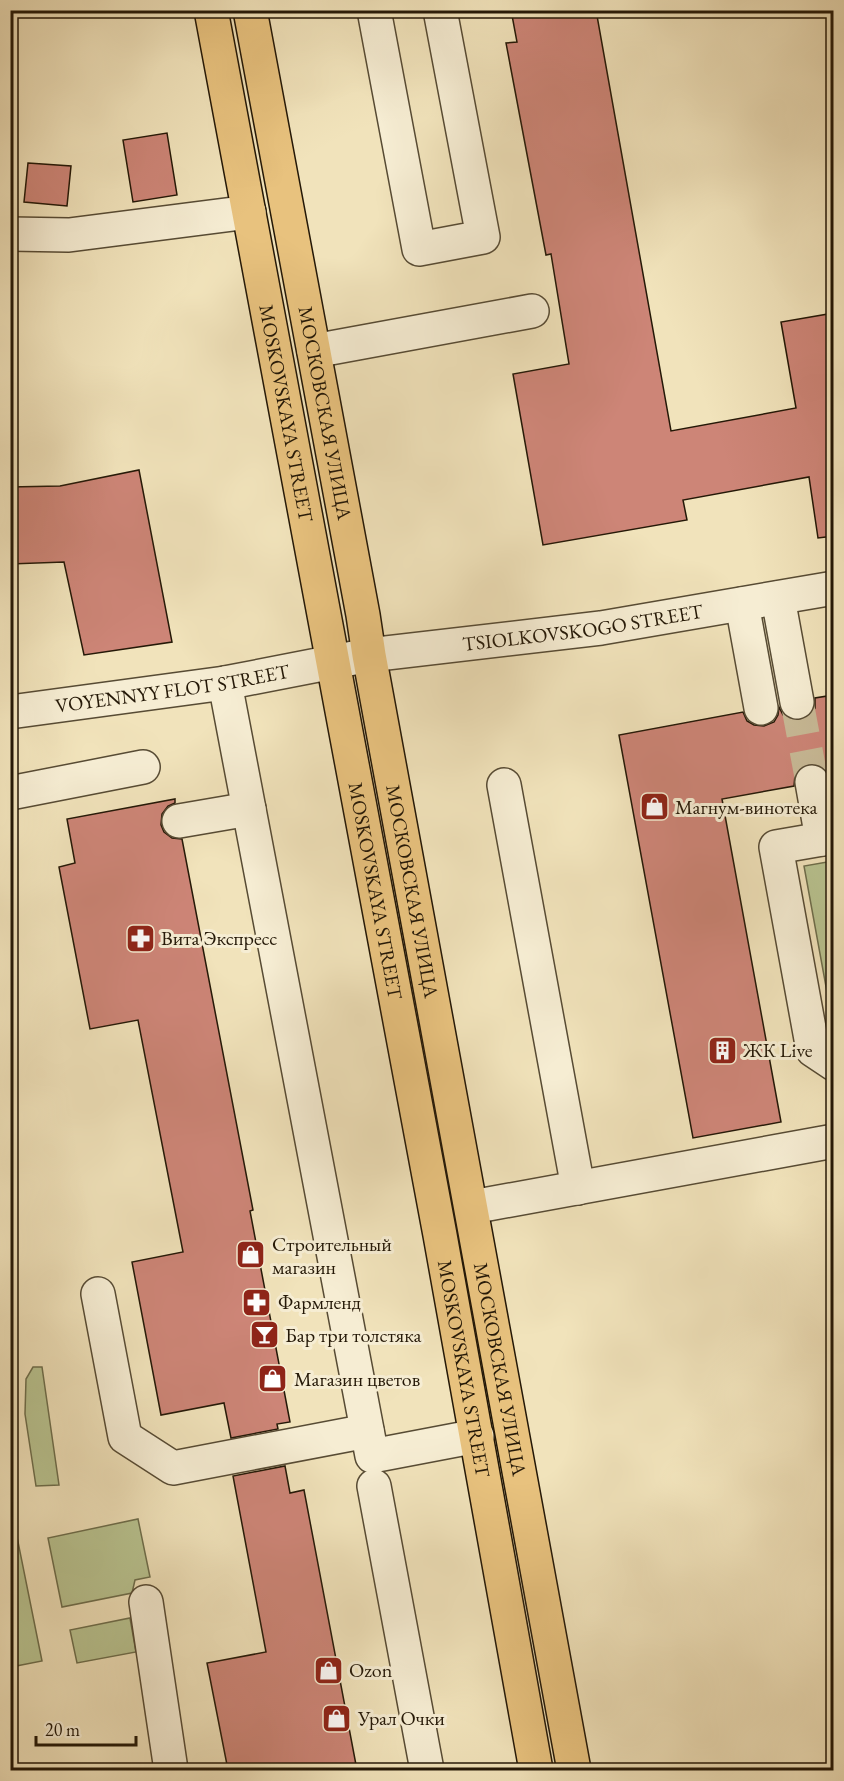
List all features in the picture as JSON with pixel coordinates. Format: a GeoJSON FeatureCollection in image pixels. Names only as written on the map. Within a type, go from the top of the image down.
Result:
{"type":"FeatureCollection","features":[{"type":"Feature","properties":{"kind":"main road","name":"MOSKOVSKAYA STREET"},"geometry":{"type":"LineString","coordinates":[[211,10],[477,1436],[536,1770]]}},
{"type":"Feature","properties":{"kind":"main road","name":"МОСКОВСКАЯ УЛИЦА"},"geometry":{"type":"LineString","coordinates":[[250,10],[574,1770]]}},
{"type":"Feature","properties":{"kind":"street"},"geometry":{"type":"LineString","coordinates":[[374,10],[419,249],[483,237],[440,10]]}},
{"type":"Feature","properties":{"kind":"street"},"geometry":{"type":"LineString","coordinates":[[10,234],[69,235],[249,212]]}},
{"type":"Feature","properties":{"kind":"street"},"geometry":{"type":"LineString","coordinates":[[314,351],[531,311]]}},
{"type":"Feature","properties":{"kind":"street","name":"TSIOLKOVSKOGO STREET"},"geometry":{"type":"LineString","coordinates":[[332,662],[369,655],[601,628],[834,588]]}},
{"type":"Feature","properties":{"kind":"street"},"geometry":{"type":"LineString","coordinates":[[778,598],[797,702]]}},
{"type":"Feature","properties":{"kind":"street"},"geometry":{"type":"LineString","coordinates":[[734,606],[753,710]]}},
{"type":"Feature","properties":{"kind":"street","name":"VOYENNYY FLOT STREET"},"geometry":{"type":"LineString","coordinates":[[10,712],[225,683],[332,662]]}},
{"type":"Feature","properties":{"kind":"street"},"geometry":{"type":"LineString","coordinates":[[225,683],[372,1456],[477,1436]]}},
{"type":"Feature","properties":{"kind":"street"},"geometry":{"type":"LineString","coordinates":[[10,793],[143,767]]}},
{"type":"Feature","properties":{"kind":"street"},"geometry":{"type":"LineString","coordinates":[[812,782],[828,838],[776,847],[813,1050],[834,1064]]}},
{"type":"Feature","properties":{"kind":"street"},"geometry":{"type":"LineString","coordinates":[[504,785],[578,1188]]}},
{"type":"Feature","properties":{"kind":"street"},"geometry":{"type":"LineString","coordinates":[[179,821],[249,809]]}},
{"type":"Feature","properties":{"kind":"street"},"geometry":{"type":"LineString","coordinates":[[472,1207],[834,1141]]}},
{"type":"Feature","properties":{"kind":"street"},"geometry":{"type":"LineString","coordinates":[[98,1294],[125,1437],[173,1468],[290,1453],[367,1431]]}},
{"type":"Feature","properties":{"kind":"street"},"geometry":{"type":"LineString","coordinates":[[374,1486],[427,1770]]}},
{"type":"Feature","properties":{"kind":"street"},"geometry":{"type":"LineString","coordinates":[[146,1602],[171,1770]]}},
{"type":"Feature","properties":{"kind":"green space"},"geometry":{"type":"Polygon","coordinates":[[[834,861],[833,1025],[804,866],[834,861]]]}},
{"type":"Feature","properties":{"kind":"green space"},"geometry":{"type":"Polygon","coordinates":[[[33,1367],[42,1367],[59,1485],[36,1486],[25,1414],[26,1379],[33,1367]]]}},
{"type":"Feature","properties":{"kind":"green space"},"geometry":{"type":"Polygon","coordinates":[[[138,1519],[150,1577],[135,1580],[132,1593],[62,1607],[48,1538],[138,1519]]]}},
{"type":"Feature","properties":{"kind":"green space"},"geometry":{"type":"Polygon","coordinates":[[[11,1522],[14,1522],[42,1661],[11,1667],[11,1522]]]}},
{"type":"Feature","properties":{"kind":"green space"},"geometry":{"type":"Polygon","coordinates":[[[130,1618],[136,1652],[77,1663],[70,1630],[130,1618]]]}},
{"type":"Feature","properties":{"kind":"building"},"geometry":{"type":"Polygon","coordinates":[[[511,10],[596,10],[671,431],[796,408],[781,322],[834,313],[834,536],[818,538],[809,477],[683,500],[687,520],[543,545],[513,374],[569,364],[551,254],[546,255],[506,43],[517,42],[511,10]]]}},
{"type":"Feature","properties":{"kind":"building"},"geometry":{"type":"Polygon","coordinates":[[[167,133],[177,195],[133,202],[123,140],[167,133]]]}},
{"type":"Feature","properties":{"kind":"building"},"geometry":{"type":"Polygon","coordinates":[[[28,163],[71,166],[67,206],[24,202],[28,163]]]}},
{"type":"Feature","properties":{"kind":"building"},"geometry":{"type":"Polygon","coordinates":[[[139,470],[172,642],[84,655],[64,562],[10,564],[10,487],[60,486],[139,470]]]}},
{"type":"Feature","properties":{"kind":"building"},"geometry":{"type":"Polygon","coordinates":[[[834,695],[834,779],[831,779],[827,770],[819,765],[808,764],[800,768],[795,775],[794,786],[722,799],[781,1122],[693,1138],[619,735],[743,712],[747,721],[754,725],[764,726],[774,722],[779,707],[783,715],[790,719],[800,720],[810,716],[815,708],[815,698],[834,695]]]}},
{"type":"Feature","properties":{"kind":"building"},"geometry":{"type":"Polygon","coordinates":[[[175,799],[175,803],[168,806],[162,814],[161,825],[164,832],[172,838],[182,839],[253,1210],[250,1211],[290,1422],[277,1424],[278,1429],[231,1438],[224,1403],[161,1415],[132,1262],[183,1252],[138,1020],[90,1029],[59,867],[75,863],[67,819],[175,799]]]}},
{"type":"Feature","properties":{"kind":"building"},"geometry":{"type":"Polygon","coordinates":[[[285,1466],[290,1493],[304,1490],[357,1770],[228,1770],[207,1663],[266,1652],[233,1476],[285,1466]]]}},
{"type":"Feature","properties":{"kind":"tunnel"},"geometry":{"type":"LineString","coordinates":[[797,702],[812,782]]}},
{"type":"Feature","properties":{"kind":"place","name":"Магнум-винотека"},"geometry":{"type":"Point","coordinates":[654,807]}},
{"type":"Feature","properties":{"kind":"place","name":"Вита Экспресс"},"geometry":{"type":"Point","coordinates":[140,938]}},
{"type":"Feature","properties":{"kind":"place","name":"ЖК Live"},"geometry":{"type":"Point","coordinates":[722,1050]}},
{"type":"Feature","properties":{"kind":"place","name":"Строительный магазин"},"geometry":{"type":"Point","coordinates":[251,1255]}},
{"type":"Feature","properties":{"kind":"place","name":"Фармленд"},"geometry":{"type":"Point","coordinates":[257,1302]}},
{"type":"Feature","properties":{"kind":"place","name":"Бар три толстяка"},"geometry":{"type":"Point","coordinates":[264,1335]}},
{"type":"Feature","properties":{"kind":"place","name":"Магазин цветов"},"geometry":{"type":"Point","coordinates":[273,1379]}},
{"type":"Feature","properties":{"kind":"place","name":"Ozon"},"geometry":{"type":"Point","coordinates":[328,1670]}},
{"type":"Feature","properties":{"kind":"place","name":"Урал Очки"},"geometry":{"type":"Point","coordinates":[337,1718]}}]}
